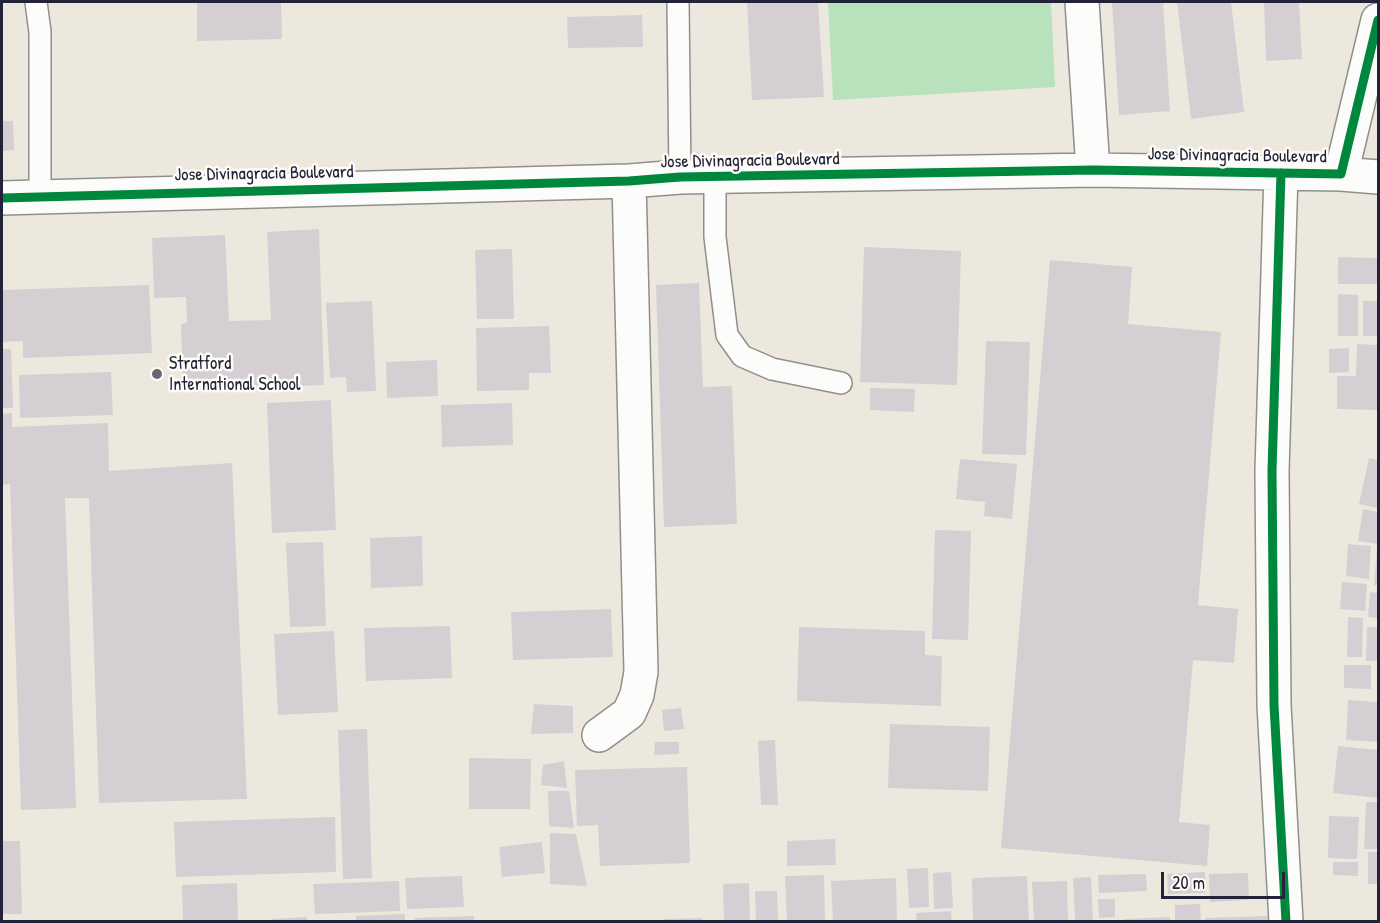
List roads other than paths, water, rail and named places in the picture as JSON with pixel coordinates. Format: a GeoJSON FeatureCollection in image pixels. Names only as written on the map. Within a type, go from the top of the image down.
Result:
{"type":"FeatureCollection","features":[{"type":"Feature","properties":{"kind":"street"},"geometry":{"type":"LineString","coordinates":[[1082,2],[1093,171]]}},
{"type":"Feature","properties":{"kind":"street","name":"Jose Divinagracia Boulevard"},"geometry":{"type":"LineString","coordinates":[[2,198],[629,181],[680,177],[1093,171],[1341,174],[1378,20]]}},
{"type":"Feature","properties":{"kind":"street"},"geometry":{"type":"LineString","coordinates":[[1281,173],[1272,495],[1274,705],[1286,921]]}},
{"type":"Feature","properties":{"kind":"street"},"geometry":{"type":"LineString","coordinates":[[1341,174],[1378,177]]}},
{"type":"Feature","properties":{"kind":"street"},"geometry":{"type":"LineString","coordinates":[[599,735],[629,713],[637,694],[641,672],[629,181]]}},
{"type":"Feature","properties":{"kind":"lane"},"geometry":{"type":"LineString","coordinates":[[36,2],[40,32],[40,196]]}},
{"type":"Feature","properties":{"kind":"lane"},"geometry":{"type":"LineString","coordinates":[[678,2],[680,177]]}},
{"type":"Feature","properties":{"kind":"lane"},"geometry":{"type":"LineString","coordinates":[[715,177],[715,237],[727,335],[742,356],[762,365],[841,383]]}},
{"type":"Feature","properties":{"kind":"place","name":"Stratford International School"},"geometry":{"type":"Point","coordinates":[157,374]}}]}
